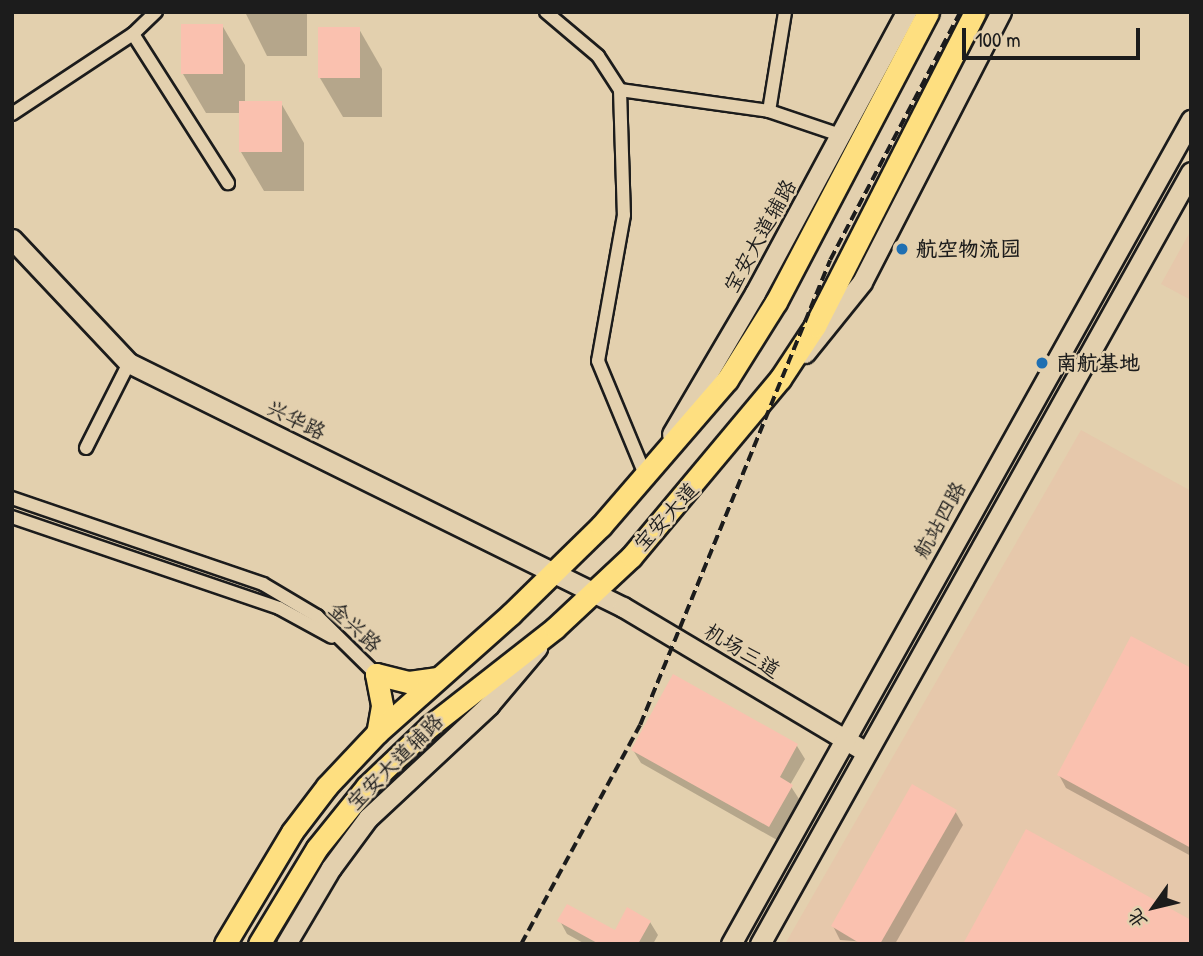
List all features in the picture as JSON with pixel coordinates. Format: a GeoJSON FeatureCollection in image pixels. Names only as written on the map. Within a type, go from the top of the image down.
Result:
{"type":"FeatureCollection","features":[{"type":"Feature","properties":{"kind":"main road","name":"宝安大道"},"geometry":{"type":"LineString","coordinates":[[225,944],[292,832],[377,733],[554,572],[646,477],[753,342],[928,12]]}},
{"type":"Feature","properties":{"kind":"main road","name":"宝安大道"},"geometry":{"type":"LineString","coordinates":[[259,944],[317,848],[367,786],[429,726],[555,628],[595,592],[673,511],[780,379],[815,326],[975,12]]}},
{"type":"Feature","properties":{"kind":"main road"},"geometry":{"type":"LineString","coordinates":[[377,733],[382,706],[376,674],[409,682],[438,678]]}},
{"type":"Feature","properties":{"kind":"street"},"geometry":{"type":"LineString","coordinates":[[12,114],[133,34],[156,12]]}},
{"type":"Feature","properties":{"kind":"street"},"geometry":{"type":"LineString","coordinates":[[546,12],[598,56],[620,90],[624,215],[598,361],[646,477]]}},
{"type":"Feature","properties":{"kind":"street"},"geometry":{"type":"LineString","coordinates":[[769,111],[785,12]]}},
{"type":"Feature","properties":{"kind":"street","name":"宝安大道辅路"},"geometry":{"type":"LineString","coordinates":[[646,477],[742,315],[906,12]]}},
{"type":"Feature","properties":{"kind":"street"},"geometry":{"type":"LineString","coordinates":[[780,379],[833,322],[862,282],[1002,12]]}},
{"type":"Feature","properties":{"kind":"street"},"geometry":{"type":"LineString","coordinates":[[133,34],[228,183]]}},
{"type":"Feature","properties":{"kind":"street"},"geometry":{"type":"LineString","coordinates":[[620,90],[769,111],[840,135]]}},
{"type":"Feature","properties":{"kind":"street","name":"航站四路"},"geometry":{"type":"LineString","coordinates":[[731,944],[1191,120]]}},
{"type":"Feature","properties":{"kind":"street"},"geometry":{"type":"LineString","coordinates":[[760,944],[865,751],[1191,172]]}},
{"type":"Feature","properties":{"kind":"street","name":"兴华路"},"geometry":{"type":"LineString","coordinates":[[12,239],[129,363],[595,592]]}},
{"type":"Feature","properties":{"kind":"street"},"geometry":{"type":"LineString","coordinates":[[86,448],[129,363]]}},
{"type":"Feature","properties":{"kind":"street","name":"金兴路"},"geometry":{"type":"LineString","coordinates":[[12,498],[263,584],[317,616],[376,674]]}},
{"type":"Feature","properties":{"kind":"street","name":"金兴路"},"geometry":{"type":"LineString","coordinates":[[12,517],[279,608],[321,630],[376,674]]}},
{"type":"Feature","properties":{"kind":"street","name":"机场三道"},"geometry":{"type":"LineString","coordinates":[[595,592],[865,751]]}},
{"type":"Feature","properties":{"kind":"street","name":"宝安大道辅路"},"geometry":{"type":"LineString","coordinates":[[286,944],[331,868],[368,818],[432,754],[489,705],[555,628]]}},
{"type":"Feature","properties":{"kind":"shaded area"},"geometry":{"type":"Polygon","coordinates":[[[1191,230],[1191,300],[1161,284],[1191,230]]]}},
{"type":"Feature","properties":{"kind":"shaded area"},"geometry":{"type":"Polygon","coordinates":[[[1081,430],[1191,491],[1191,944],[785,944],[1081,430]]]}},
{"type":"Feature","properties":{"kind":"building"},"geometry":{"type":"Polygon","coordinates":[[[181,24],[223,24],[223,74],[181,74],[181,24]]]}},
{"type":"Feature","properties":{"kind":"building"},"geometry":{"type":"Polygon","coordinates":[[[318,27],[360,27],[360,78],[318,78],[318,27]]]}},
{"type":"Feature","properties":{"kind":"building"},"geometry":{"type":"Polygon","coordinates":[[[239,101],[282,101],[282,152],[239,152],[239,101]]]}},
{"type":"Feature","properties":{"kind":"building"},"geometry":{"type":"Polygon","coordinates":[[[1131,636],[1191,668],[1191,848],[1057,775],[1131,636]]]}},
{"type":"Feature","properties":{"kind":"building"},"geometry":{"type":"Polygon","coordinates":[[[673,674],[798,744],[780,777],[793,785],[769,827],[631,750],[673,674]]]}},
{"type":"Feature","properties":{"kind":"building"},"geometry":{"type":"Polygon","coordinates":[[[912,784],[957,810],[880,944],[861,944],[831,926],[912,784]]]}},
{"type":"Feature","properties":{"kind":"building"},"geometry":{"type":"Polygon","coordinates":[[[1026,829],[1191,920],[1191,944],[963,944],[1026,829]]]}},
{"type":"Feature","properties":{"kind":"building"},"geometry":{"type":"Polygon","coordinates":[[[567,904],[615,930],[627,907],[651,921],[638,944],[599,944],[557,921],[567,904]]]}},
{"type":"Feature","properties":{"kind":"railway"},"geometry":{"type":"LineString","coordinates":[[521,944],[640,725],[830,260],[960,12]]}},
{"type":"Feature","properties":{"kind":"place","name":"航空物流园"},"geometry":{"type":"Point","coordinates":[902,249]}},
{"type":"Feature","properties":{"kind":"place","name":"南航基地"},"geometry":{"type":"Point","coordinates":[1042,363]}}]}
